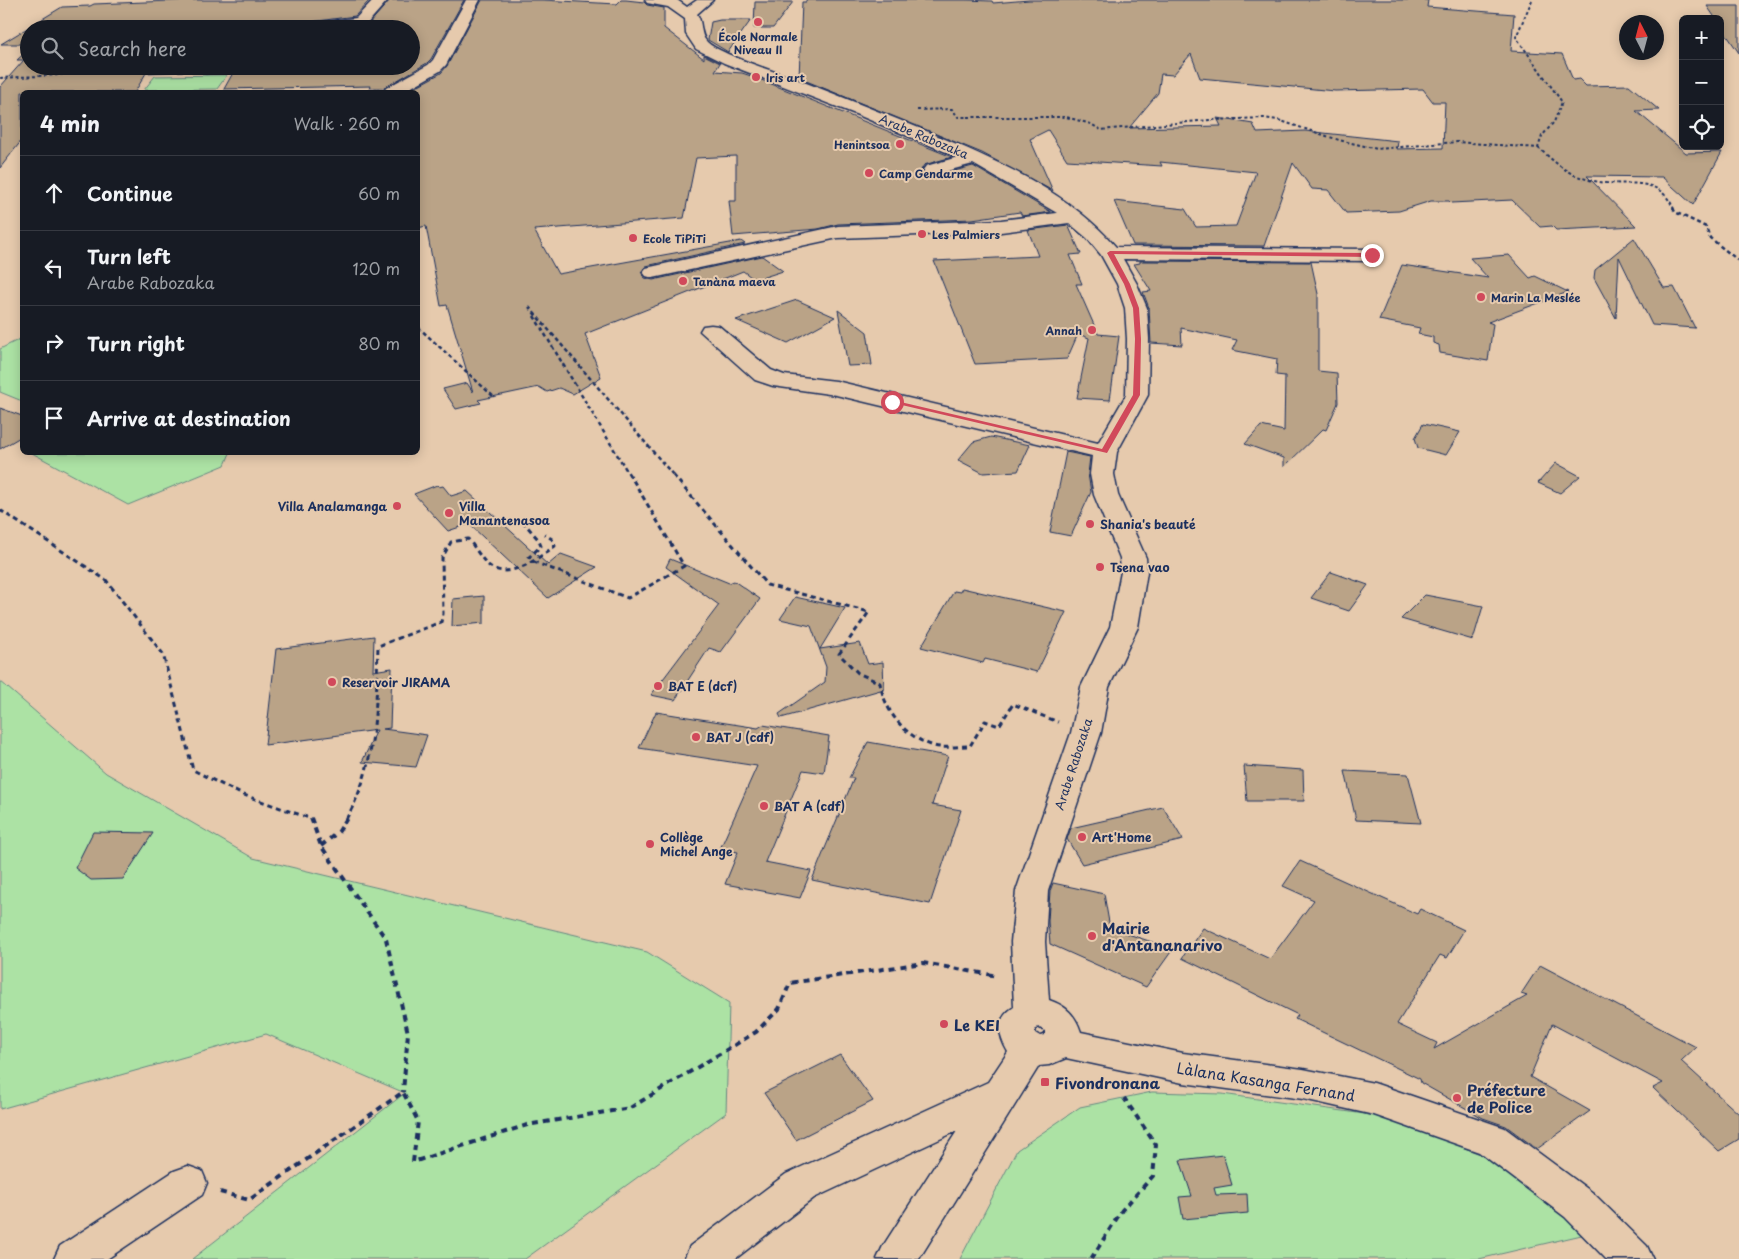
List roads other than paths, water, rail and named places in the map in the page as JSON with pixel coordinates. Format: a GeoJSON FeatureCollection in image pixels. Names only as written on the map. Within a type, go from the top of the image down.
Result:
{"type":"FeatureCollection","features":[{"type":"Feature","properties":{"kind":"street"},"geometry":{"type":"LineString","coordinates":[[363,20],[381,0]]}},
{"type":"Feature","properties":{"kind":"street"},"geometry":{"type":"LineString","coordinates":[[396,90],[434,68],[440,62],[473,0]]}},
{"type":"Feature","properties":{"kind":"street"},"geometry":{"type":"LineString","coordinates":[[652,0],[699,8]]}},
{"type":"Feature","properties":{"kind":"street","name":"Arabe Rabozaka"},"geometry":{"type":"LineString","coordinates":[[699,8],[694,34],[702,46],[730,60],[864,111],[975,158],[1058,204],[1094,234],[1110,253],[1127,284],[1136,308],[1137,395],[1104,452],[1102,474],[1106,495],[1133,558],[1134,572],[1124,627],[1094,688],[1086,733],[1032,891],[1028,942],[1038,1022]]}},
{"type":"Feature","properties":{"kind":"street"},"geometry":{"type":"LineString","coordinates":[[932,170],[975,158]]}},
{"type":"Feature","properties":{"kind":"street"},"geometry":{"type":"LineString","coordinates":[[653,272],[838,232],[1001,226],[1073,217]]}},
{"type":"Feature","properties":{"kind":"street"},"geometry":{"type":"LineString","coordinates":[[1110,253],[1372,255]]}},
{"type":"Feature","properties":{"kind":"street"},"geometry":{"type":"LineString","coordinates":[[711,331],[763,375],[772,378],[836,388],[1104,452]]}},
{"type":"Feature","properties":{"kind":"street"},"geometry":{"type":"LineString","coordinates":[[897,1259],[1001,1093],[1038,1022]]}},
{"type":"Feature","properties":{"kind":"street","name":"Làlana Kasanga Fernand"},"geometry":{"type":"LineString","coordinates":[[1038,1022],[1183,1068],[1304,1084],[1365,1097],[1492,1140],[1579,1205],[1633,1259]]}},
{"type":"Feature","properties":{"kind":"street"},"geometry":{"type":"LineString","coordinates":[[704,1259],[800,1186],[1001,1093]]}},
{"type":"Feature","properties":{"kind":"street"},"geometry":{"type":"LineString","coordinates":[[74,1259],[188,1183]]}},
{"type":"Feature","properties":{"kind":"place","name":"École Normale Niveau II"},"geometry":{"type":"Point","coordinates":[758,22]}},
{"type":"Feature","properties":{"kind":"place","name":"Iris art"},"geometry":{"type":"Point","coordinates":[756,77]}},
{"type":"Feature","properties":{"kind":"place","name":"Henintsoa"},"geometry":{"type":"Point","coordinates":[900,144]}},
{"type":"Feature","properties":{"kind":"place","name":"Camp Gendarme"},"geometry":{"type":"Point","coordinates":[869,173]}},
{"type":"Feature","properties":{"kind":"place","name":"Les Palmiers"},"geometry":{"type":"Point","coordinates":[922,234]}},
{"type":"Feature","properties":{"kind":"place","name":"Ecole TiPiTi"},"geometry":{"type":"Point","coordinates":[633,238]}},
{"type":"Feature","properties":{"kind":"place","name":"Tanàna maeva"},"geometry":{"type":"Point","coordinates":[683,281]}},
{"type":"Feature","properties":{"kind":"place","name":"Marin La Meslée"},"geometry":{"type":"Point","coordinates":[1481,297]}},
{"type":"Feature","properties":{"kind":"place","name":"Annah"},"geometry":{"type":"Point","coordinates":[1092,330]}},
{"type":"Feature","properties":{"kind":"place","name":"Villa Analamanga"},"geometry":{"type":"Point","coordinates":[397,506]}},
{"type":"Feature","properties":{"kind":"place","name":"Villa Manantenasoa"},"geometry":{"type":"Point","coordinates":[449,513]}},
{"type":"Feature","properties":{"kind":"place","name":"Shania's beauté"},"geometry":{"type":"Point","coordinates":[1090,524]}},
{"type":"Feature","properties":{"kind":"place","name":"Tsena vao"},"geometry":{"type":"Point","coordinates":[1100,567]}},
{"type":"Feature","properties":{"kind":"place","name":"Reservoir JIRAMA"},"geometry":{"type":"Point","coordinates":[332,682]}},
{"type":"Feature","properties":{"kind":"place","name":"BAT E (dcf)"},"geometry":{"type":"Point","coordinates":[658,686]}},
{"type":"Feature","properties":{"kind":"place","name":"BAT J (cdf)"},"geometry":{"type":"Point","coordinates":[696,737]}},
{"type":"Feature","properties":{"kind":"place","name":"BAT A (cdf)"},"geometry":{"type":"Point","coordinates":[764,806]}},
{"type":"Feature","properties":{"kind":"place","name":"Art'Home"},"geometry":{"type":"Point","coordinates":[1082,837]}},
{"type":"Feature","properties":{"kind":"place","name":"Collège Michel Ange"},"geometry":{"type":"Point","coordinates":[650,844]}},
{"type":"Feature","properties":{"kind":"place","name":"Mairie d'Antananarivo"},"geometry":{"type":"Point","coordinates":[1092,936]}},
{"type":"Feature","properties":{"kind":"place","name":"Le KEI"},"geometry":{"type":"Point","coordinates":[944,1024]}},
{"type":"Feature","properties":{"kind":"place","name":"Fivondronana"},"geometry":{"type":"Point","coordinates":[1045,1082]}},
{"type":"Feature","properties":{"kind":"place","name":"Préfecture de Police"},"geometry":{"type":"Point","coordinates":[1457,1098]}}]}
